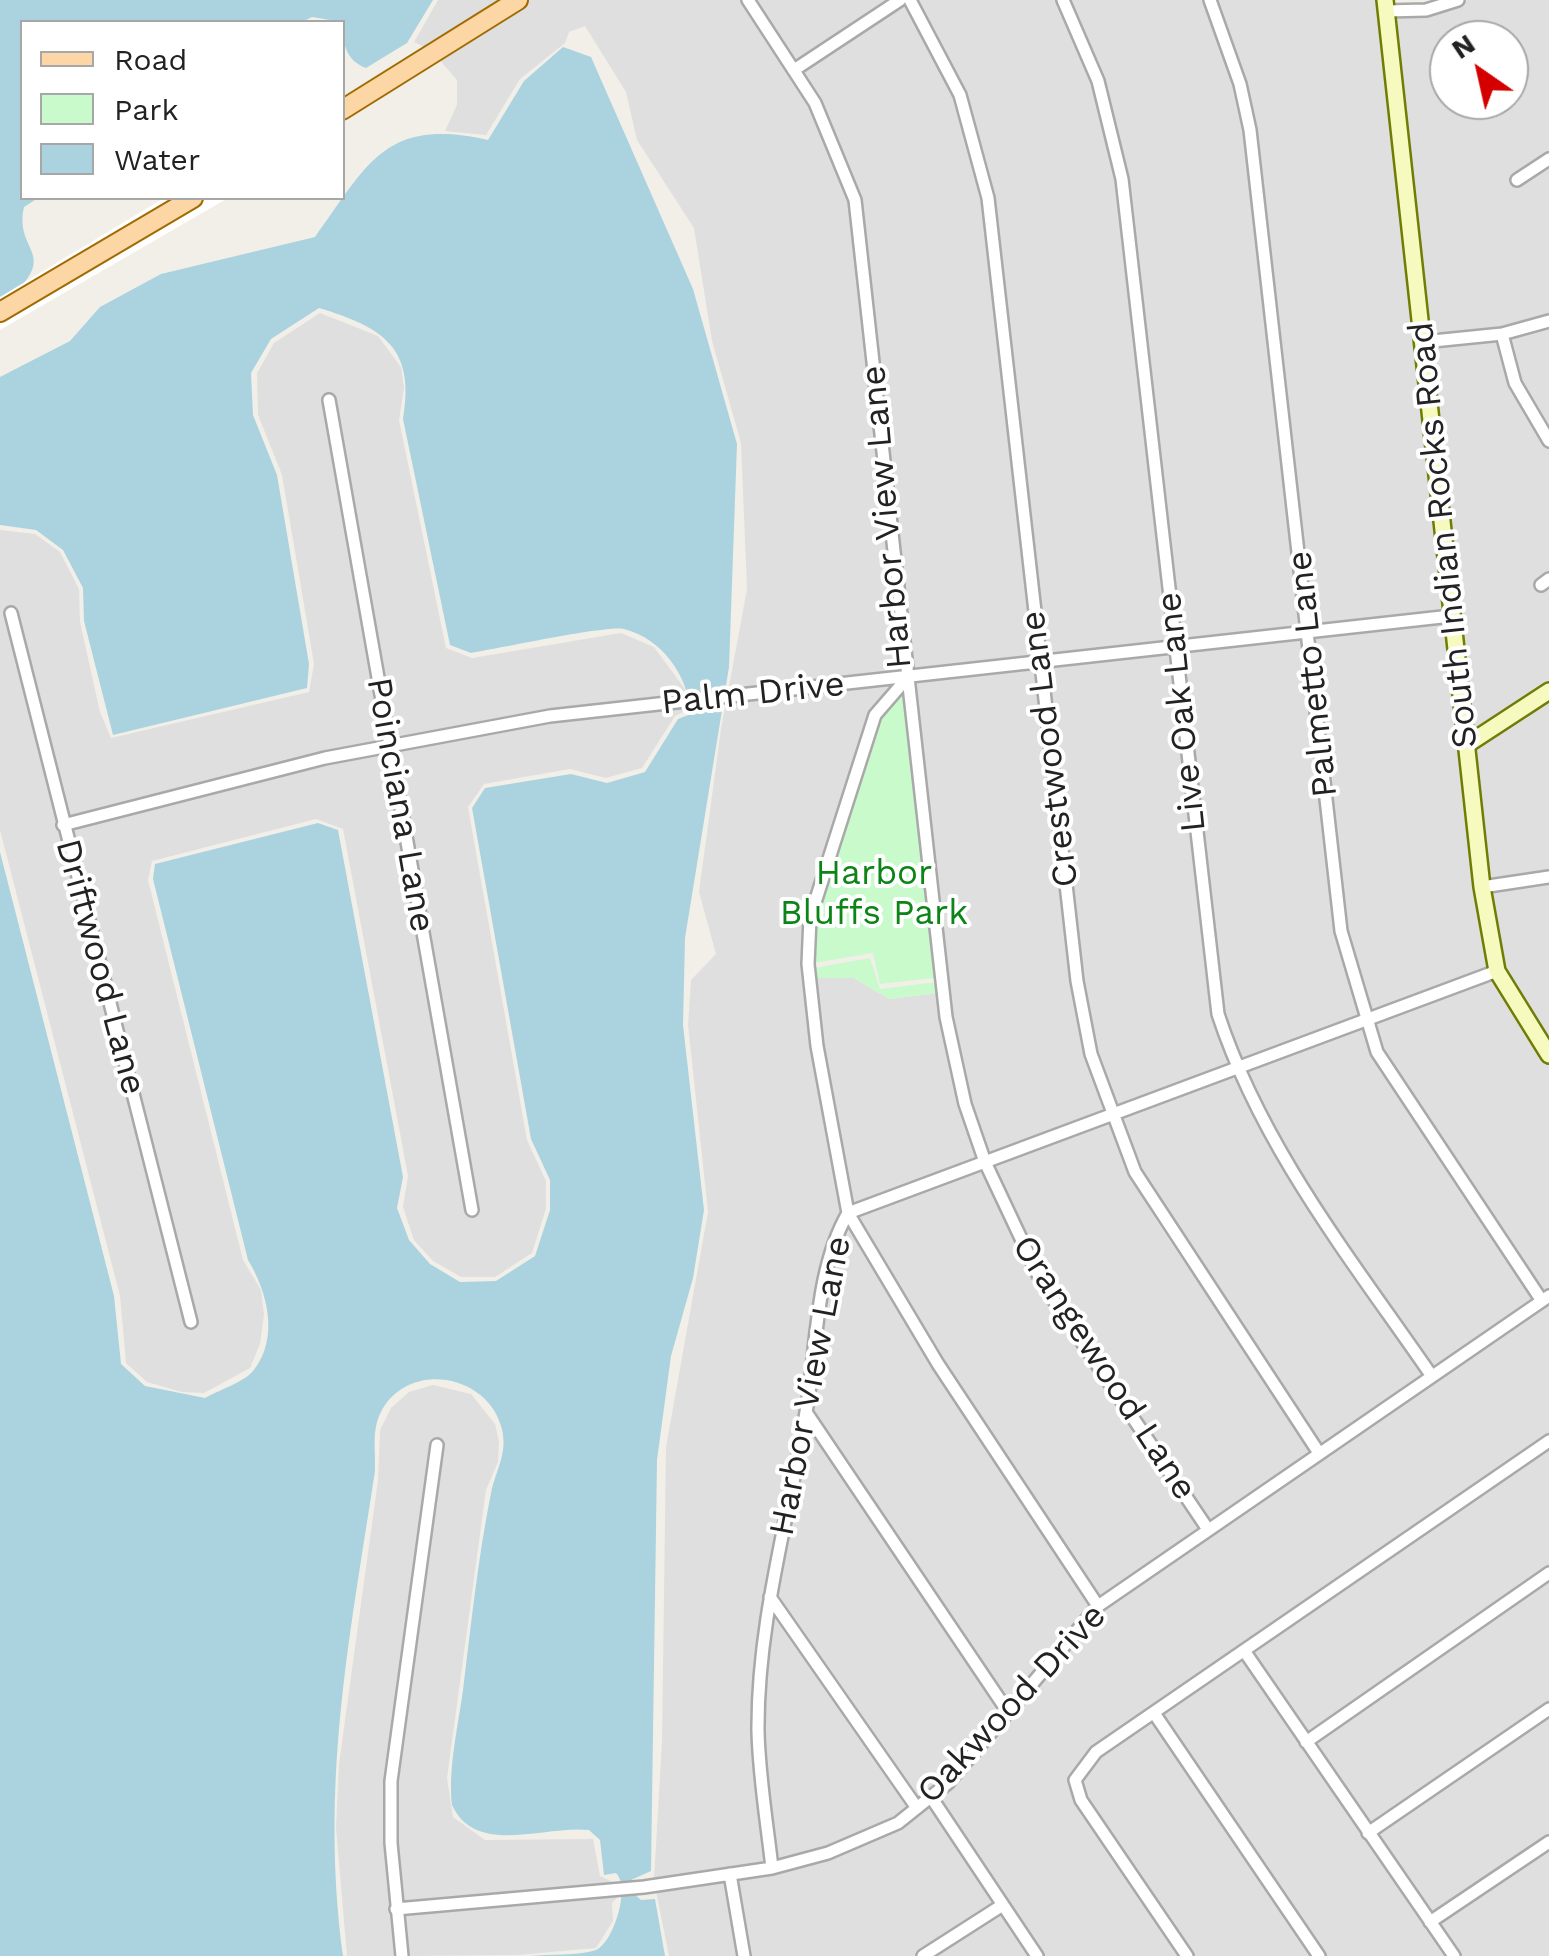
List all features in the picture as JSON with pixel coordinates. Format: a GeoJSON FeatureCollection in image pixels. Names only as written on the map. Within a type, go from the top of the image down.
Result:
{"type":"FeatureCollection","features":[{"type":"Feature","properties":{"kind":"main road"},"geometry":{"type":"LineString","coordinates":[[345,108],[518,0]]}},
{"type":"Feature","properties":{"kind":"main road"},"geometry":{"type":"LineString","coordinates":[[0,312],[190,200]]}},
{"type":"Feature","properties":{"kind":"street","name":"Harbor View Lane"},"geometry":{"type":"LineString","coordinates":[[748,0],[830,132],[854,200],[908,678],[875,715],[810,918],[808,964],[817,1046],[848,1213],[836,1235],[829,1264],[806,1412],[770,1597],[758,1727],[772,1868]]}},
{"type":"Feature","properties":{"kind":"street"},"geometry":{"type":"LineString","coordinates":[[794,70],[900,0]]}},
{"type":"Feature","properties":{"kind":"street","name":"Crestwood Lane"},"geometry":{"type":"LineString","coordinates":[[910,0],[960,95],[983,170],[1077,981],[1091,1054],[1135,1172],[1162,1220],[1318,1453]]}},
{"type":"Feature","properties":{"kind":"street","name":"Live Oak Lane"},"geometry":{"type":"LineString","coordinates":[[1064,0],[1098,81],[1122,179],[1208,958],[1218,1014],[1236,1069],[1276,1148],[1431,1375]]}},
{"type":"Feature","properties":{"kind":"street","name":"Palmetto Lane"},"geometry":{"type":"LineString","coordinates":[[1210,0],[1240,84],[1250,130],[1341,931],[1365,1021],[1398,1089],[1546,1298]]}},
{"type":"Feature","properties":{"kind":"street"},"geometry":{"type":"LineString","coordinates":[[1385,5],[1426,10],[1458,0]]}},
{"type":"Feature","properties":{"kind":"street","name":"South Indian Rocks Road"},"geometry":{"type":"LineString","coordinates":[[1385,5],[1482,887],[1497,971],[1549,1055]]}},
{"type":"Feature","properties":{"kind":"street"},"geometry":{"type":"LineString","coordinates":[[1516,180],[1549,159]]}},
{"type":"Feature","properties":{"kind":"street"},"geometry":{"type":"LineString","coordinates":[[1423,342],[1502,334],[1549,321]]}},
{"type":"Feature","properties":{"kind":"street"},"geometry":{"type":"LineString","coordinates":[[1502,334],[1516,383],[1549,442]]}},
{"type":"Feature","properties":{"kind":"street","name":"Poinciana Lane"},"geometry":{"type":"LineString","coordinates":[[328,400],[472,1210]]}},
{"type":"Feature","properties":{"kind":"street","name":"Driftwood Lane"},"geometry":{"type":"LineString","coordinates":[[11,613],[192,1322]]}},
{"type":"Feature","properties":{"kind":"street","name":"Palm Drive"},"geometry":{"type":"LineString","coordinates":[[63,826],[241,778],[389,745],[550,716],[1452,616]]}},
{"type":"Feature","properties":{"kind":"street","name":"Orangewood Lane"},"geometry":{"type":"LineString","coordinates":[[908,678],[946,1018],[965,1104],[985,1162],[1041,1281],[1208,1528]]}},
{"type":"Feature","properties":{"kind":"street"},"geometry":{"type":"LineString","coordinates":[[1468,744],[1549,691]]}},
{"type":"Feature","properties":{"kind":"street"},"geometry":{"type":"LineString","coordinates":[[1482,887],[1549,877]]}},
{"type":"Feature","properties":{"kind":"street"},"geometry":{"type":"LineString","coordinates":[[1098,1606],[938,1364],[848,1213],[1497,971]]}},
{"type":"Feature","properties":{"kind":"street","name":"Oakwood Drive"},"geometry":{"type":"LineString","coordinates":[[396,1909],[644,1887],[772,1868],[866,1839],[931,1797],[1098,1606],[1546,1298]]}},
{"type":"Feature","properties":{"kind":"street"},"geometry":{"type":"LineString","coordinates":[[806,1412],[1008,1712]]}},
{"type":"Feature","properties":{"kind":"street"},"geometry":{"type":"LineString","coordinates":[[1187,1956],[1081,1800],[1076,1780],[1096,1752],[1549,1441]]}},
{"type":"Feature","properties":{"kind":"street"},"geometry":{"type":"LineString","coordinates":[[402,1956],[396,1909],[391,1781],[437,1445]]}},
{"type":"Feature","properties":{"kind":"street"},"geometry":{"type":"LineString","coordinates":[[1306,1742],[1549,1573]]}},
{"type":"Feature","properties":{"kind":"street"},"geometry":{"type":"LineString","coordinates":[[770,1597],[917,1808]]}},
{"type":"Feature","properties":{"kind":"street"},"geometry":{"type":"LineString","coordinates":[[1245,1652],[1454,1956]]}},
{"type":"Feature","properties":{"kind":"street"},"geometry":{"type":"LineString","coordinates":[[1368,1832],[1549,1709]]}},
{"type":"Feature","properties":{"kind":"street"},"geometry":{"type":"LineString","coordinates":[[1154,1713],[1319,1956]]}},
{"type":"Feature","properties":{"kind":"street"},"geometry":{"type":"LineString","coordinates":[[931,1797],[1036,1956]]}},
{"type":"Feature","properties":{"kind":"street"},"geometry":{"type":"LineString","coordinates":[[1430,1922],[1549,1842]]}},
{"type":"Feature","properties":{"kind":"street"},"geometry":{"type":"LineString","coordinates":[[730,1874],[744,1956]]}},
{"type":"Feature","properties":{"kind":"street"},"geometry":{"type":"LineString","coordinates":[[923,1956],[1001,1906]]}},
{"type":"Feature","properties":{"kind":"shaded area"},"geometry":{"type":"Polygon","coordinates":[[[438,0],[507,0],[428,49],[414,42],[438,0]]]}},
{"type":"Feature","properties":{"kind":"shaded area"},"geometry":{"type":"Polygon","coordinates":[[[528,0],[742,0],[810,105],[850,201],[903,673],[728,692],[747,589],[741,443],[712,341],[694,228],[637,140],[626,92],[585,26],[569,32],[565,43],[520,79],[486,135],[445,131],[457,105],[457,80],[437,57],[528,0]]]}},
{"type":"Feature","properties":{"kind":"shaded area"},"geometry":{"type":"Polygon","coordinates":[[[754,0],[890,0],[795,63],[754,0]]]}},
{"type":"Feature","properties":{"kind":"shaded area"},"geometry":{"type":"Polygon","coordinates":[[[915,0],[1058,0],[1093,82],[1117,179],[1169,643],[1044,654],[988,169],[965,94],[915,0]]]}},
{"type":"Feature","properties":{"kind":"shaded area"},"geometry":{"type":"Polygon","coordinates":[[[1069,0],[1205,0],[1235,85],[1245,130],[1303,628],[1179,642],[1127,179],[1103,80],[1069,0]]]}},
{"type":"Feature","properties":{"kind":"shaded area"},"geometry":{"type":"Polygon","coordinates":[[[1215,0],[1380,0],[1446,611],[1313,627],[1255,129],[1245,83],[1215,0]]]}},
{"type":"Feature","properties":{"kind":"shaded area"},"geometry":{"type":"Polygon","coordinates":[[[1468,0],[1549,0],[1549,153],[1510,178],[1516,187],[1549,166],[1549,315],[1501,328],[1428,336],[1392,16],[1427,16],[1468,0]]]}},
{"type":"Feature","properties":{"kind":"shaded area"},"geometry":{"type":"Polygon","coordinates":[[[906,3],[955,96],[983,198],[1034,655],[913,671],[860,200],[834,130],[801,72],[906,3]]]}},
{"type":"Feature","properties":{"kind":"shaded area"},"geometry":{"type":"Polygon","coordinates":[[[320,313],[378,336],[401,367],[404,388],[399,420],[446,648],[472,658],[621,633],[654,647],[685,689],[685,696],[549,711],[393,739],[332,395],[323,396],[383,741],[240,772],[67,819],[15,607],[5,608],[188,1328],[197,1325],[69,830],[243,783],[385,752],[468,1215],[477,1215],[395,750],[551,722],[686,706],[686,711],[675,716],[642,768],[606,778],[570,769],[484,784],[468,807],[527,1140],[546,1181],[546,1209],[532,1253],[495,1277],[461,1277],[433,1261],[414,1240],[403,1207],[408,1176],[343,829],[316,819],[152,861],[148,880],[243,1260],[261,1290],[264,1315],[260,1344],[250,1368],[204,1393],[182,1392],[147,1382],[126,1363],[120,1296],[0,830],[0,530],[35,534],[60,552],[79,589],[80,622],[100,712],[111,738],[309,692],[314,664],[282,475],[258,415],[257,373],[274,343],[320,313]]]}},
{"type":"Feature","properties":{"kind":"shaded area"},"geometry":{"type":"Polygon","coordinates":[[[1549,327],[1549,433],[1520,381],[1508,338],[1549,327]]]}},
{"type":"Feature","properties":{"kind":"shaded area"},"geometry":{"type":"Polygon","coordinates":[[[1498,339],[1511,384],[1549,450],[1549,572],[1534,583],[1540,592],[1549,586],[1549,685],[1472,735],[1429,346],[1498,339]]]}},
{"type":"Feature","properties":{"kind":"shaded area"},"geometry":{"type":"Polygon","coordinates":[[[1447,622],[1491,967],[1368,1014],[1346,930],[1314,638],[1447,622]]]}},
{"type":"Feature","properties":{"kind":"shaded area"},"geometry":{"type":"Polygon","coordinates":[[[1304,639],[1336,931],[1359,1017],[1239,1062],[1223,1013],[1180,653],[1304,639]]]}},
{"type":"Feature","properties":{"kind":"shaded area"},"geometry":{"type":"Polygon","coordinates":[[[1170,654],[1204,958],[1213,1014],[1230,1065],[1115,1108],[1096,1053],[1082,981],[1046,665],[1170,654]]]}},
{"type":"Feature","properties":{"kind":"shaded area"},"geometry":{"type":"Polygon","coordinates":[[[1036,666],[1072,981],[1086,1055],[1106,1111],[988,1155],[970,1103],[951,1017],[914,682],[1036,666]]]}},
{"type":"Feature","properties":{"kind":"shaded area"},"geometry":{"type":"Polygon","coordinates":[[[895,684],[870,713],[805,917],[843,1209],[824,1262],[801,1409],[763,1595],[753,1727],[766,1863],[654,1880],[662,1741],[666,1447],[708,1212],[688,1025],[691,980],[716,954],[699,892],[726,703],[895,684]]]}},
{"type":"Feature","properties":{"kind":"shaded area"},"geometry":{"type":"Polygon","coordinates":[[[1549,698],[1549,872],[1486,881],[1473,747],[1549,698]]]}},
{"type":"Feature","properties":{"kind":"shaded area"},"geometry":{"type":"Polygon","coordinates":[[[1549,883],[1549,1046],[1501,970],[1488,891],[1549,883]]]}},
{"type":"Feature","properties":{"kind":"shaded area"},"geometry":{"type":"Polygon","coordinates":[[[815,978],[854,978],[889,999],[938,993],[949,1060],[978,1159],[852,1206],[822,1046],[815,978]]]}},
{"type":"Feature","properties":{"kind":"shaded area"},"geometry":{"type":"Polygon","coordinates":[[[1494,978],[1549,1063],[1549,1289],[1543,1293],[1381,1050],[1372,1024],[1494,978]]]}},
{"type":"Feature","properties":{"kind":"shaded area"},"geometry":{"type":"Polygon","coordinates":[[[1363,1028],[1394,1092],[1535,1299],[1432,1368],[1280,1146],[1243,1072],[1363,1028]]]}},
{"type":"Feature","properties":{"kind":"shaded area"},"geometry":{"type":"Polygon","coordinates":[[[1234,1076],[1272,1151],[1424,1373],[1319,1446],[1139,1170],[1119,1118],[1234,1076]]]}},
{"type":"Feature","properties":{"kind":"shaded area"},"geometry":{"type":"Polygon","coordinates":[[[1110,1122],[1130,1174],[1158,1223],[1311,1451],[1208,1521],[1045,1278],[992,1166],[1110,1122]]]}},
{"type":"Feature","properties":{"kind":"shaded area"},"geometry":{"type":"Polygon","coordinates":[[[982,1169],[1037,1283],[1200,1526],[1099,1599],[942,1362],[856,1216],[982,1169]]]}},
{"type":"Feature","properties":{"kind":"shaded area"},"geometry":{"type":"Polygon","coordinates":[[[849,1223],[1091,1605],[1008,1703],[811,1412],[834,1265],[849,1223]]]}},
{"type":"Feature","properties":{"kind":"shaded area"},"geometry":{"type":"Polygon","coordinates":[[[1549,1303],[1549,1434],[1093,1748],[1069,1776],[1181,1956],[1043,1956],[938,1799],[1102,1610],[1549,1303]]]}},
{"type":"Feature","properties":{"kind":"shaded area"},"geometry":{"type":"Polygon","coordinates":[[[433,1385],[471,1394],[495,1424],[499,1442],[498,1462],[486,1490],[447,1778],[453,1817],[485,1840],[593,1839],[600,1876],[617,1884],[401,1903],[396,1782],[443,1442],[433,1439],[386,1781],[386,1843],[397,1956],[347,1956],[336,1828],[339,1764],[378,1480],[380,1430],[391,1408],[409,1392],[433,1385]]]}},
{"type":"Feature","properties":{"kind":"shaded area"},"geometry":{"type":"Polygon","coordinates":[[[809,1425],[1001,1711],[944,1779],[918,1801],[775,1596],[809,1425]]]}},
{"type":"Feature","properties":{"kind":"shaded area"},"geometry":{"type":"Polygon","coordinates":[[[1549,1448],[1549,1567],[1307,1734],[1252,1654],[1549,1448]]]}},
{"type":"Feature","properties":{"kind":"shaded area"},"geometry":{"type":"Polygon","coordinates":[[[1549,1580],[1549,1702],[1369,1825],[1314,1744],[1549,1580]]]}},
{"type":"Feature","properties":{"kind":"shaded area"},"geometry":{"type":"Polygon","coordinates":[[[774,1611],[910,1806],[864,1834],[776,1861],[763,1728],[774,1611]]]}},
{"type":"Feature","properties":{"kind":"shaded area"},"geometry":{"type":"Polygon","coordinates":[[[1244,1660],[1448,1956],[1325,1956],[1161,1715],[1244,1660]]]}},
{"type":"Feature","properties":{"kind":"shaded area"},"geometry":{"type":"Polygon","coordinates":[[[1549,1716],[1549,1835],[1431,1915],[1376,1834],[1549,1716]]]}},
{"type":"Feature","properties":{"kind":"shaded area"},"geometry":{"type":"Polygon","coordinates":[[[1153,1720],[1313,1956],[1193,1956],[1086,1798],[1081,1781],[1099,1757],[1153,1720]]]}},
{"type":"Feature","properties":{"kind":"shaded area"},"geometry":{"type":"Polygon","coordinates":[[[930,1805],[994,1904],[913,1956],[749,1956],[736,1879],[777,1873],[868,1844],[930,1805]]]}},
{"type":"Feature","properties":{"kind":"shaded area"},"geometry":{"type":"Polygon","coordinates":[[[1549,1849],[1549,1956],[1460,1956],[1438,1924],[1549,1849]]]}},
{"type":"Feature","properties":{"kind":"shaded area"},"geometry":{"type":"Polygon","coordinates":[[[726,1880],[739,1956],[669,1956],[656,1891],[726,1880]]]}},
{"type":"Feature","properties":{"kind":"shaded area"},"geometry":{"type":"Polygon","coordinates":[[[620,1895],[612,1903],[613,1921],[596,1948],[518,1955],[407,1956],[402,1914],[620,1895]]]}},
{"type":"Feature","properties":{"kind":"shaded area"},"geometry":{"type":"Polygon","coordinates":[[[1000,1913],[1031,1956],[933,1956],[1000,1913]]]}},
{"type":"Feature","properties":{"kind":"green space","name":"Harbor Bluffs Park"},"geometry":{"type":"Polygon","coordinates":[[[908,677],[942,977],[880,984],[873,953],[808,964],[810,918],[875,715],[908,677]]]}},
{"type":"Feature","properties":{"kind":"green space"},"geometry":{"type":"Polygon","coordinates":[[[870,958],[880,989],[937,982],[938,993],[889,999],[854,978],[815,978],[814,968],[870,958]]]}},
{"type":"Feature","properties":{"kind":"water"},"geometry":{"type":"Polygon","coordinates":[[[0,0],[433,0],[407,43],[366,68],[346,50],[345,20],[312,17],[20,20],[20,200],[35,200],[24,207],[23,223],[34,264],[20,288],[0,306],[0,0]]]}},
{"type":"Feature","properties":{"kind":"water"},"geometry":{"type":"Polygon","coordinates":[[[563,47],[591,57],[693,289],[737,444],[729,667],[685,938],[683,1025],[704,1210],[693,1278],[671,1356],[657,1460],[651,1871],[631,1880],[633,1893],[641,1900],[655,1899],[665,1956],[530,1956],[589,1952],[608,1937],[618,1915],[622,1890],[616,1873],[604,1875],[600,1840],[589,1830],[513,1835],[477,1830],[463,1821],[452,1805],[452,1762],[479,1567],[504,1444],[493,1409],[481,1396],[466,1386],[432,1379],[398,1391],[380,1413],[376,1429],[375,1471],[347,1654],[336,1771],[337,1892],[343,1956],[0,1956],[0,852],[114,1296],[121,1364],[145,1386],[205,1398],[253,1371],[266,1344],[268,1315],[261,1286],[248,1260],[153,879],[155,864],[318,823],[338,830],[403,1177],[397,1208],[409,1240],[430,1264],[460,1282],[496,1281],[535,1256],[550,1210],[550,1180],[531,1139],[472,808],[485,788],[571,774],[607,783],[645,772],[678,719],[691,714],[685,686],[671,661],[650,641],[624,629],[471,653],[450,645],[403,419],[406,394],[399,357],[377,332],[319,308],[271,339],[251,373],[253,415],[277,475],[309,664],[307,688],[113,735],[84,621],[83,588],[63,550],[36,530],[0,525],[0,377],[70,341],[100,307],[161,274],[315,237],[366,168],[402,141],[425,135],[488,140],[524,81],[563,47]]]}},
{"type":"Feature","properties":{"kind":"pier"},"geometry":{"type":"Polygon","coordinates":[[[161,200],[225,200],[0,330],[0,297],[161,200]]]}}]}
